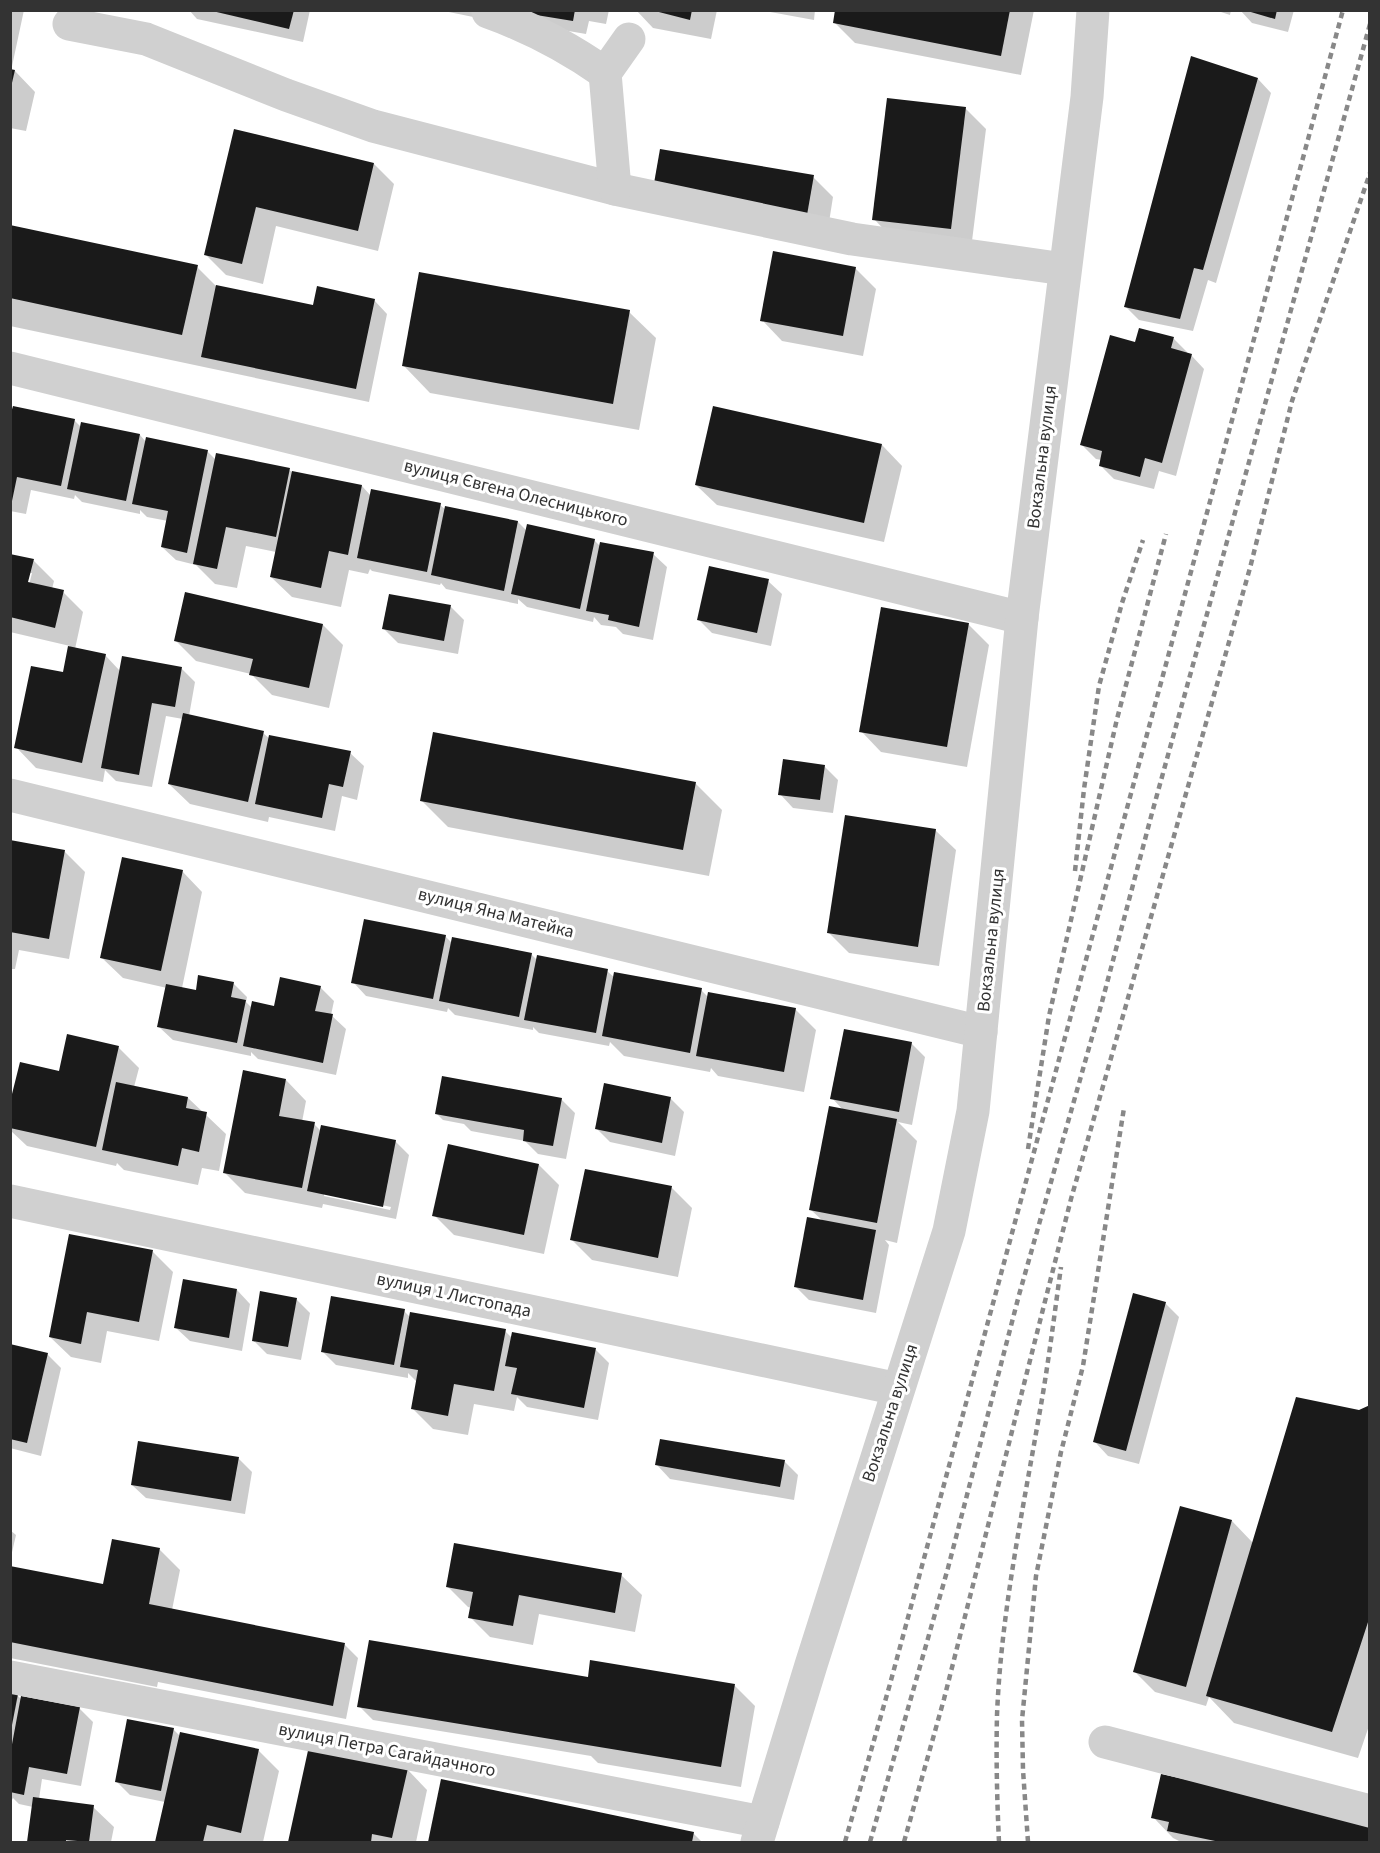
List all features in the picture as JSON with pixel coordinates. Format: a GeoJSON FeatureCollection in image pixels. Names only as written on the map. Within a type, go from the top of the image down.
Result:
{"type":"FeatureCollection","features":[{"type":"Feature","properties":{"kind":"street","name":"Вокзальна вулиця"},"geometry":{"type":"LineString","coordinates":[[760,1832],[949,1231],[973,1111],[1022,618],[1087,97],[1093,10]]}},
{"type":"Feature","properties":{"kind":"street"},"geometry":{"type":"LineString","coordinates":[[488,12],[546,35],[605,73]]}},
{"type":"Feature","properties":{"kind":"street"},"geometry":{"type":"LineString","coordinates":[[69,24],[146,39],[286,95],[373,126],[615,189],[852,239],[1064,269]]}},
{"type":"Feature","properties":{"kind":"street"},"geometry":{"type":"LineString","coordinates":[[615,189],[605,73],[628,39]]}},
{"type":"Feature","properties":{"kind":"street","name":"вулиця Євгена Олесницького"},"geometry":{"type":"LineString","coordinates":[[10,368],[1022,618]]}},
{"type":"Feature","properties":{"kind":"street","name":"вулиця Яна Матейка"},"geometry":{"type":"LineString","coordinates":[[10,795],[981,1032]]}},
{"type":"Feature","properties":{"kind":"street","name":"вулиця 1 Листопада"},"geometry":{"type":"LineString","coordinates":[[10,1201],[898,1389]]}},
{"type":"Feature","properties":{"kind":"street","name":"вулиця Петра Сагайдачного"},"geometry":{"type":"LineString","coordinates":[[10,1677],[760,1832]]}},
{"type":"Feature","properties":{"kind":"street"},"geometry":{"type":"LineString","coordinates":[[1105,1743],[1370,1811]]}},
{"type":"Feature","properties":{"kind":"building"},"geometry":{"type":"Polygon","coordinates":[[[208,10],[294,10],[289,29],[208,10]]]}},
{"type":"Feature","properties":{"kind":"building"},"geometry":{"type":"Polygon","coordinates":[[[524,10],[575,10],[573,21],[524,13],[524,10]]]}},
{"type":"Feature","properties":{"kind":"building"},"geometry":{"type":"Polygon","coordinates":[[[651,10],[692,10],[690,20],[651,10]]]}},
{"type":"Feature","properties":{"kind":"building"},"geometry":{"type":"Polygon","coordinates":[[[835,10],[1010,10],[1001,56],[833,23],[835,10]]]}},
{"type":"Feature","properties":{"kind":"building"},"geometry":{"type":"Polygon","coordinates":[[[1244,10],[1277,10],[1275,19],[1244,10]]]}},
{"type":"Feature","properties":{"kind":"building"},"geometry":{"type":"Polygon","coordinates":[[[1191,56],[1258,78],[1203,270],[1194,268],[1180,319],[1124,307],[1191,56]]]}},
{"type":"Feature","properties":{"kind":"building"},"geometry":{"type":"Polygon","coordinates":[[[10,69],[15,70],[11,87],[10,87],[10,69]]]}},
{"type":"Feature","properties":{"kind":"building"},"geometry":{"type":"Polygon","coordinates":[[[887,98],[966,107],[951,229],[872,220],[887,98]]]}},
{"type":"Feature","properties":{"kind":"building"},"geometry":{"type":"Polygon","coordinates":[[[234,129],[374,163],[358,231],[256,207],[242,264],[204,255],[234,129]]]}},
{"type":"Feature","properties":{"kind":"building"},"geometry":{"type":"Polygon","coordinates":[[[660,149],[814,175],[807,215],[653,189],[660,149]]]}},
{"type":"Feature","properties":{"kind":"building"},"geometry":{"type":"Polygon","coordinates":[[[10,225],[198,265],[182,335],[10,298],[10,225]]]}},
{"type":"Feature","properties":{"kind":"building"},"geometry":{"type":"Polygon","coordinates":[[[773,251],[856,267],[843,336],[760,321],[773,251]]]}},
{"type":"Feature","properties":{"kind":"building"},"geometry":{"type":"Polygon","coordinates":[[[419,272],[630,310],[613,404],[402,366],[419,272]]]}},
{"type":"Feature","properties":{"kind":"building"},"geometry":{"type":"Polygon","coordinates":[[[216,285],[313,305],[317,286],[375,299],[356,389],[201,357],[216,285]]]}},
{"type":"Feature","properties":{"kind":"building"},"geometry":{"type":"Polygon","coordinates":[[[1139,328],[1174,337],[1171,348],[1192,354],[1162,463],[1145,458],[1140,477],[1099,466],[1102,451],[1080,445],[1110,335],[1135,342],[1139,328]]]}},
{"type":"Feature","properties":{"kind":"building"},"geometry":{"type":"Polygon","coordinates":[[[13,406],[75,419],[61,486],[17,477],[12,501],[10,500],[10,416],[13,406]]]}},
{"type":"Feature","properties":{"kind":"building"},"geometry":{"type":"Polygon","coordinates":[[[713,406],[882,444],[864,523],[695,485],[713,406]]]}},
{"type":"Feature","properties":{"kind":"building"},"geometry":{"type":"Polygon","coordinates":[[[81,422],[140,434],[126,501],[67,489],[81,422]]]}},
{"type":"Feature","properties":{"kind":"building"},"geometry":{"type":"Polygon","coordinates":[[[146,437],[208,450],[187,553],[161,547],[168,511],[132,504],[146,437]]]}},
{"type":"Feature","properties":{"kind":"building"},"geometry":{"type":"Polygon","coordinates":[[[216,453],[290,468],[276,537],[226,527],[217,569],[193,564],[216,453]]]}},
{"type":"Feature","properties":{"kind":"building"},"geometry":{"type":"Polygon","coordinates":[[[292,471],[362,485],[348,555],[329,551],[321,588],[270,577],[292,471]]]}},
{"type":"Feature","properties":{"kind":"building"},"geometry":{"type":"Polygon","coordinates":[[[371,489],[441,503],[427,572],[357,558],[371,489]]]}},
{"type":"Feature","properties":{"kind":"building"},"geometry":{"type":"Polygon","coordinates":[[[445,506],[518,521],[504,591],[431,575],[445,506]]]}},
{"type":"Feature","properties":{"kind":"building"},"geometry":{"type":"Polygon","coordinates":[[[527,524],[595,539],[580,609],[511,594],[527,524]]]}},
{"type":"Feature","properties":{"kind":"building"},"geometry":{"type":"Polygon","coordinates":[[[600,542],[654,552],[639,627],[608,620],[609,615],[586,611],[600,542]]]}},
{"type":"Feature","properties":{"kind":"building"},"geometry":{"type":"Polygon","coordinates":[[[10,554],[34,559],[28,582],[64,590],[55,628],[10,617],[10,554]]]}},
{"type":"Feature","properties":{"kind":"building"},"geometry":{"type":"Polygon","coordinates":[[[709,566],[769,579],[757,633],[697,620],[709,566]]]}},
{"type":"Feature","properties":{"kind":"building"},"geometry":{"type":"Polygon","coordinates":[[[185,592],[323,624],[309,688],[249,675],[253,659],[174,641],[185,592]]]}},
{"type":"Feature","properties":{"kind":"building"},"geometry":{"type":"Polygon","coordinates":[[[389,594],[451,605],[444,641],[382,629],[389,594]]]}},
{"type":"Feature","properties":{"kind":"building"},"geometry":{"type":"Polygon","coordinates":[[[881,607],[969,623],[947,747],[859,732],[881,607]]]}},
{"type":"Feature","properties":{"kind":"building"},"geometry":{"type":"Polygon","coordinates":[[[68,646],[106,654],[82,763],[14,748],[31,666],[63,672],[68,646]]]}},
{"type":"Feature","properties":{"kind":"building"},"geometry":{"type":"Polygon","coordinates":[[[122,656],[182,667],[175,707],[152,703],[139,775],[101,768],[122,656]]]}},
{"type":"Feature","properties":{"kind":"building"},"geometry":{"type":"Polygon","coordinates":[[[183,713],[264,731],[248,802],[168,784],[183,713]]]}},
{"type":"Feature","properties":{"kind":"building"},"geometry":{"type":"Polygon","coordinates":[[[433,732],[696,782],[683,850],[420,801],[433,732]]]}},
{"type":"Feature","properties":{"kind":"building"},"geometry":{"type":"Polygon","coordinates":[[[269,735],[351,751],[343,787],[329,784],[322,818],[255,804],[269,735]]]}},
{"type":"Feature","properties":{"kind":"building"},"geometry":{"type":"Polygon","coordinates":[[[783,759],[825,765],[820,800],[778,795],[783,759]]]}},
{"type":"Feature","properties":{"kind":"building"},"geometry":{"type":"Polygon","coordinates":[[[845,815],[936,829],[918,947],[827,933],[845,815]]]}},
{"type":"Feature","properties":{"kind":"building"},"geometry":{"type":"Polygon","coordinates":[[[10,840],[65,850],[49,939],[10,932],[10,840]]]}},
{"type":"Feature","properties":{"kind":"building"},"geometry":{"type":"Polygon","coordinates":[[[122,857],[183,870],[161,971],[100,958],[122,857]]]}},
{"type":"Feature","properties":{"kind":"building"},"geometry":{"type":"Polygon","coordinates":[[[364,919],[446,935],[433,999],[351,983],[364,919]]]}},
{"type":"Feature","properties":{"kind":"building"},"geometry":{"type":"Polygon","coordinates":[[[452,937],[532,953],[519,1017],[439,1001],[452,937]]]}},
{"type":"Feature","properties":{"kind":"building"},"geometry":{"type":"Polygon","coordinates":[[[537,955],[608,969],[596,1033],[524,1020],[537,955]]]}},
{"type":"Feature","properties":{"kind":"building"},"geometry":{"type":"Polygon","coordinates":[[[614,972],[702,988],[690,1053],[602,1036],[614,972]]]}},
{"type":"Feature","properties":{"kind":"building"},"geometry":{"type":"Polygon","coordinates":[[[198,975],[234,982],[231,997],[246,1000],[237,1043],[157,1027],[166,984],[196,990],[198,975]]]}},
{"type":"Feature","properties":{"kind":"building"},"geometry":{"type":"Polygon","coordinates":[[[280,977],[321,986],[315,1011],[333,1014],[323,1063],[243,1046],[252,1001],[274,1006],[280,977]]]}},
{"type":"Feature","properties":{"kind":"building"},"geometry":{"type":"Polygon","coordinates":[[[708,992],[796,1008],[784,1072],[696,1056],[708,992]]]}},
{"type":"Feature","properties":{"kind":"building"},"geometry":{"type":"Polygon","coordinates":[[[844,1029],[912,1042],[899,1112],[830,1099],[844,1029]]]}},
{"type":"Feature","properties":{"kind":"building"},"geometry":{"type":"Polygon","coordinates":[[[67,1034],[119,1046],[96,1147],[10,1128],[10,1102],[20,1062],[59,1071],[67,1034]]]}},
{"type":"Feature","properties":{"kind":"building"},"geometry":{"type":"Polygon","coordinates":[[[243,1070],[286,1079],[279,1116],[315,1122],[302,1188],[223,1173],[243,1070]]]}},
{"type":"Feature","properties":{"kind":"building"},"geometry":{"type":"Polygon","coordinates":[[[442,1076],[562,1098],[553,1146],[523,1141],[524,1130],[435,1114],[442,1076]]]}},
{"type":"Feature","properties":{"kind":"building"},"geometry":{"type":"Polygon","coordinates":[[[116,1082],[188,1097],[186,1108],[207,1112],[199,1152],[182,1148],[178,1166],[102,1150],[116,1082]]]}},
{"type":"Feature","properties":{"kind":"building"},"geometry":{"type":"Polygon","coordinates":[[[604,1083],[671,1097],[662,1143],[595,1129],[604,1083]]]}},
{"type":"Feature","properties":{"kind":"building"},"geometry":{"type":"Polygon","coordinates":[[[829,1106],[897,1119],[877,1223],[809,1210],[829,1106]]]}},
{"type":"Feature","properties":{"kind":"building"},"geometry":{"type":"Polygon","coordinates":[[[321,1125],[396,1140],[383,1207],[307,1191],[321,1125]]]}},
{"type":"Feature","properties":{"kind":"building"},"geometry":{"type":"Polygon","coordinates":[[[448,1144],[539,1164],[524,1235],[432,1216],[448,1144]]]}},
{"type":"Feature","properties":{"kind":"building"},"geometry":{"type":"Polygon","coordinates":[[[585,1169],[672,1186],[658,1258],[570,1240],[585,1169]]]}},
{"type":"Feature","properties":{"kind":"building"},"geometry":{"type":"Polygon","coordinates":[[[807,1217],[876,1230],[863,1300],[794,1287],[807,1217]]]}},
{"type":"Feature","properties":{"kind":"building"},"geometry":{"type":"Polygon","coordinates":[[[69,1234],[153,1250],[139,1322],[87,1312],[81,1344],[49,1337],[69,1234]]]}},
{"type":"Feature","properties":{"kind":"building"},"geometry":{"type":"Polygon","coordinates":[[[183,1279],[237,1289],[229,1338],[174,1328],[183,1279]]]}},
{"type":"Feature","properties":{"kind":"building"},"geometry":{"type":"Polygon","coordinates":[[[260,1291],[297,1298],[288,1347],[252,1341],[260,1291]]]}},
{"type":"Feature","properties":{"kind":"building"},"geometry":{"type":"Polygon","coordinates":[[[1133,1293],[1166,1302],[1126,1451],[1093,1442],[1133,1293]]]}},
{"type":"Feature","properties":{"kind":"building"},"geometry":{"type":"Polygon","coordinates":[[[331,1296],[405,1309],[394,1365],[321,1352],[331,1296]]]}},
{"type":"Feature","properties":{"kind":"building"},"geometry":{"type":"Polygon","coordinates":[[[410,1312],[506,1329],[494,1391],[454,1384],[448,1416],[411,1409],[418,1370],[400,1367],[410,1312]]]}},
{"type":"Feature","properties":{"kind":"building"},"geometry":{"type":"Polygon","coordinates":[[[512,1332],[596,1348],[584,1408],[511,1394],[517,1368],[505,1366],[512,1332]]]}},
{"type":"Feature","properties":{"kind":"building"},"geometry":{"type":"Polygon","coordinates":[[[10,1344],[48,1353],[27,1443],[10,1439],[10,1344]]]}},
{"type":"Feature","properties":{"kind":"building"},"geometry":{"type":"Polygon","coordinates":[[[1296,1397],[1359,1410],[1370,1405],[1370,1616],[1332,1732],[1206,1696],[1296,1397]]]}},
{"type":"Feature","properties":{"kind":"building"},"geometry":{"type":"Polygon","coordinates":[[[660,1439],[785,1460],[780,1487],[655,1465],[660,1439]]]}},
{"type":"Feature","properties":{"kind":"building"},"geometry":{"type":"Polygon","coordinates":[[[138,1441],[239,1457],[231,1501],[131,1485],[138,1441]]]}},
{"type":"Feature","properties":{"kind":"building"},"geometry":{"type":"Polygon","coordinates":[[[1180,1506],[1232,1520],[1186,1687],[1133,1672],[1180,1506]]]}},
{"type":"Feature","properties":{"kind":"building"},"geometry":{"type":"Polygon","coordinates":[[[112,1539],[160,1548],[149,1604],[345,1643],[333,1706],[10,1642],[10,1566],[103,1584],[112,1539]]]}},
{"type":"Feature","properties":{"kind":"building"},"geometry":{"type":"Polygon","coordinates":[[[454,1543],[622,1573],[615,1613],[519,1595],[513,1626],[468,1618],[473,1592],[446,1587],[454,1543]]]}},
{"type":"Feature","properties":{"kind":"building"},"geometry":{"type":"Polygon","coordinates":[[[369,1640],[588,1677],[590,1660],[735,1684],[721,1767],[357,1707],[369,1640]]]}},
{"type":"Feature","properties":{"kind":"building"},"geometry":{"type":"Polygon","coordinates":[[[10,1692],[18,1694],[12,1725],[10,1725],[10,1692]]]}},
{"type":"Feature","properties":{"kind":"building"},"geometry":{"type":"Polygon","coordinates":[[[21,1696],[80,1707],[67,1774],[29,1767],[24,1795],[10,1792],[10,1755],[21,1696]]]}},
{"type":"Feature","properties":{"kind":"building"},"geometry":{"type":"Polygon","coordinates":[[[127,1719],[174,1728],[161,1791],[115,1782],[127,1719]]]}},
{"type":"Feature","properties":{"kind":"building"},"geometry":{"type":"Polygon","coordinates":[[[180,1732],[259,1749],[241,1833],[207,1825],[203,1842],[155,1842],[180,1732]]]}},
{"type":"Feature","properties":{"kind":"building"},"geometry":{"type":"Polygon","coordinates":[[[309,1746],[408,1768],[392,1838],[372,1834],[371,1842],[288,1842],[309,1746]]]}},
{"type":"Feature","properties":{"kind":"building"},"geometry":{"type":"Polygon","coordinates":[[[1161,1774],[1370,1820],[1370,1842],[1220,1842],[1167,1831],[1169,1822],[1151,1818],[1161,1774]]]}},
{"type":"Feature","properties":{"kind":"building"},"geometry":{"type":"Polygon","coordinates":[[[441,1779],[694,1832],[692,1842],[428,1842],[441,1779]]]}},
{"type":"Feature","properties":{"kind":"building"},"geometry":{"type":"Polygon","coordinates":[[[33,1797],[94,1805],[89,1842],[66,1840],[66,1842],[27,1842],[33,1797]]]}},
{"type":"Feature","properties":{"kind":"railway"},"geometry":{"type":"LineString","coordinates":[[845,1842],[890,1684],[1343,10]]}},
{"type":"Feature","properties":{"kind":"railway"},"geometry":{"type":"LineString","coordinates":[[870,1842],[948,1568],[1019,1295],[1102,1002],[1370,24]]}},
{"type":"Feature","properties":{"kind":"railway"},"geometry":{"type":"LineString","coordinates":[[904,1842],[944,1699],[1071,1199],[1250,568],[1292,401],[1370,173]]}},
{"type":"Feature","properties":{"kind":"railway"},"geometry":{"type":"LineString","coordinates":[[1028,1149],[1049,1016],[1117,719],[1166,534]]}},
{"type":"Feature","properties":{"kind":"railway"},"geometry":{"type":"LineString","coordinates":[[1075,871],[1099,686],[1122,603],[1143,540]]}},
{"type":"Feature","properties":{"kind":"railway"},"geometry":{"type":"LineString","coordinates":[[1028,1842],[1022,1720],[1036,1576],[1061,1452],[1083,1366],[1124,1108]]}},
{"type":"Feature","properties":{"kind":"railway"},"geometry":{"type":"LineString","coordinates":[[999,1842],[997,1778],[999,1677],[1013,1565],[1045,1379],[1061,1267]]}}]}
